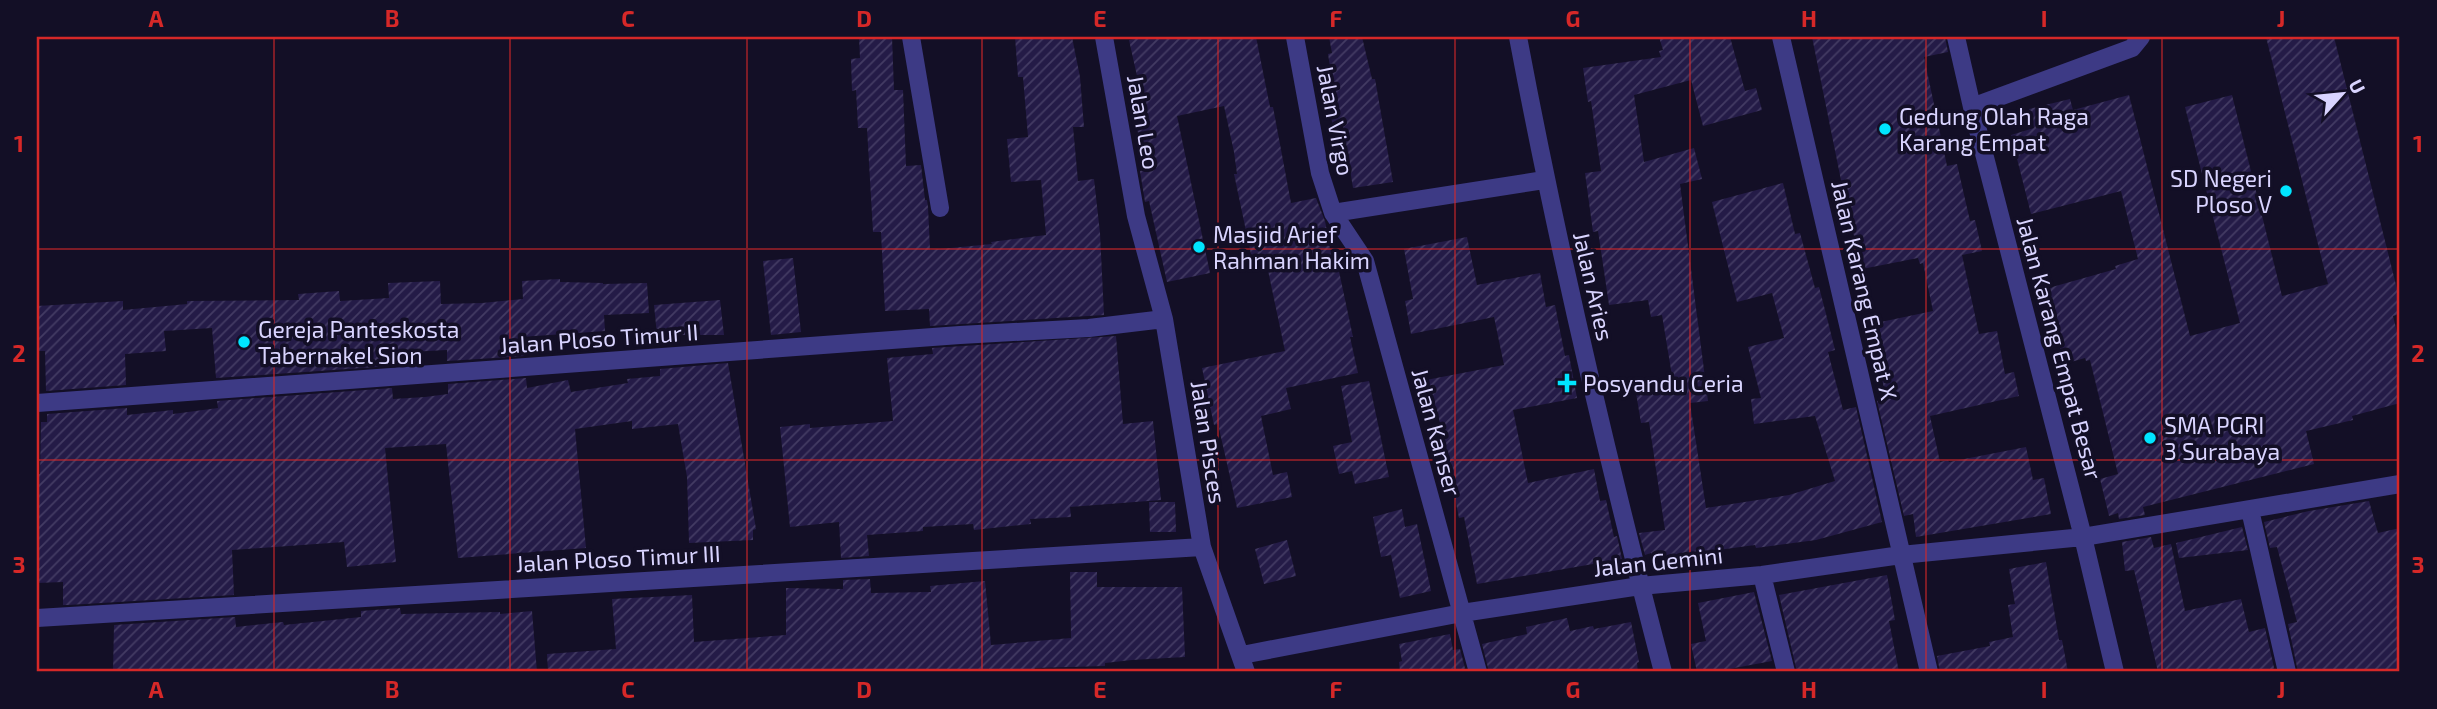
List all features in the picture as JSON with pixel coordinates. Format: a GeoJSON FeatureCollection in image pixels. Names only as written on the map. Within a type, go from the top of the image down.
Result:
{"type":"FeatureCollection","features":[{"type":"Feature","properties":{"kind":"street"},"geometry":{"type":"LineString","coordinates":[[911,37],[940,208]]}},
{"type":"Feature","properties":{"kind":"street","name":"Jalan Leo"},"geometry":{"type":"LineString","coordinates":[[1104,37],[1136,216]]}},
{"type":"Feature","properties":{"kind":"street","name":"Jalan Virgo"},"geometry":{"type":"LineString","coordinates":[[1295,37],[1320,173],[1333,213]]}},
{"type":"Feature","properties":{"kind":"street","name":"Jalan Aries"},"geometry":{"type":"LineString","coordinates":[[1518,37],[1544,180],[1640,586],[1663,672]]}},
{"type":"Feature","properties":{"kind":"street","name":"Jalan Karang Empat X"},"geometry":{"type":"LineString","coordinates":[[1781,37],[1929,672]]}},
{"type":"Feature","properties":{"kind":"street","name":"Jalan Karang Empat Besar"},"geometry":{"type":"LineString","coordinates":[[1956,37],[2115,672]]}},
{"type":"Feature","properties":{"kind":"street"},"geometry":{"type":"LineString","coordinates":[[1972,107],[2132,48],[2141,37]]}},
{"type":"Feature","properties":{"kind":"street"},"geometry":{"type":"LineString","coordinates":[[1333,213],[1544,180]]}},
{"type":"Feature","properties":{"kind":"street","name":"Jalan Kanser"},"geometry":{"type":"LineString","coordinates":[[1333,213],[1365,261],[1478,672]]}},
{"type":"Feature","properties":{"kind":"street","name":"Jalan Pisces"},"geometry":{"type":"LineString","coordinates":[[1136,216],[1164,319],[1202,547],[1244,663]]}},
{"type":"Feature","properties":{"kind":"street","name":"Jalan Ploso Timur II"},"geometry":{"type":"LineString","coordinates":[[37,403],[961,335],[1089,328],[1164,319]]}},
{"type":"Feature","properties":{"kind":"street","name":"Jalan Gemini"},"geometry":{"type":"LineString","coordinates":[[1244,663],[1462,613],[1640,586],[1762,575],[1901,555],[2083,537],[2400,484]]}},
{"type":"Feature","properties":{"kind":"street"},"geometry":{"type":"LineString","coordinates":[[2250,510],[2287,672]]}},
{"type":"Feature","properties":{"kind":"street","name":"Jalan Ploso Timur III"},"geometry":{"type":"LineString","coordinates":[[37,618],[1202,547]]}},
{"type":"Feature","properties":{"kind":"street"},"geometry":{"type":"LineString","coordinates":[[1762,575],[1786,672]]}},
{"type":"Feature","properties":{"kind":"building"},"geometry":{"type":"Polygon","coordinates":[[[859,37],[892,37],[894,90],[903,90],[906,166],[921,165],[928,207],[930,250],[1046,235],[1041,180],[1011,182],[1007,139],[1028,137],[1023,77],[1018,77],[1015,37],[1072,37],[1080,77],[1084,127],[1073,127],[1078,181],[1094,179],[1104,315],[930,326],[929,309],[885,311],[881,232],[873,232],[867,128],[858,128],[856,90],[852,91],[851,59],[860,58],[859,37]]]}},
{"type":"Feature","properties":{"kind":"building"},"geometry":{"type":"Polygon","coordinates":[[[1145,37],[1256,37],[1270,107],[1273,107],[1291,203],[1316,198],[1325,221],[1333,263],[1337,262],[1358,373],[1286,388],[1291,409],[1261,416],[1273,475],[1287,472],[1292,497],[1237,508],[1218,424],[1214,425],[1202,368],[1285,351],[1266,261],[1253,264],[1234,174],[1237,174],[1234,152],[1224,106],[1177,116],[1210,273],[1167,282],[1149,201],[1145,202],[1140,171],[1146,170],[1130,96],[1141,94],[1129,40],[1145,37]]]}},
{"type":"Feature","properties":{"kind":"building"},"geometry":{"type":"Polygon","coordinates":[[[1329,37],[1362,37],[1372,79],[1375,79],[1393,182],[1353,188],[1343,126],[1333,128],[1326,87],[1333,86],[1328,54],[1332,53],[1329,37]]]}},
{"type":"Feature","properties":{"kind":"building"},"geometry":{"type":"Polygon","coordinates":[[[1659,37],[1730,37],[1745,91],[1756,88],[1762,110],[1703,126],[1691,80],[1634,95],[1644,162],[1694,148],[1702,179],[1680,184],[1708,401],[1690,403],[1706,508],[1789,495],[1835,481],[1815,416],[1754,424],[1751,399],[1761,398],[1748,347],[1784,338],[1772,293],[1737,302],[1712,202],[1783,183],[1795,234],[1800,233],[1815,288],[1819,287],[1835,350],[1828,352],[1843,410],[1856,407],[1882,522],[1816,540],[1652,559],[1651,553],[1645,555],[1639,533],[1665,530],[1649,422],[1641,423],[1636,393],[1674,388],[1662,315],[1651,317],[1648,300],[1609,305],[1598,231],[1593,232],[1585,173],[1601,171],[1591,101],[1588,102],[1583,68],[1661,57],[1659,51],[1663,50],[1659,37]]]}},
{"type":"Feature","properties":{"kind":"building"},"geometry":{"type":"Polygon","coordinates":[[[1812,37],[1945,37],[1948,52],[1924,57],[1947,166],[1957,164],[1970,221],[1975,220],[1982,251],[1962,255],[1979,334],[1997,331],[2005,374],[2014,372],[2019,396],[1930,416],[1940,462],[2026,447],[2033,480],[2044,478],[2051,514],[1916,537],[1913,514],[1904,516],[1877,401],[1886,398],[1878,359],[1883,358],[1876,323],[1933,311],[1923,263],[1920,264],[1918,258],[1862,269],[1812,37]]]}},
{"type":"Feature","properties":{"kind":"building"},"geometry":{"type":"Polygon","coordinates":[[[2266,37],[2334,37],[2400,301],[2400,314],[2393,316],[2400,344],[2400,403],[2352,416],[2353,420],[2306,431],[2314,464],[2143,507],[2145,515],[2119,519],[2118,513],[2109,516],[2100,479],[2118,474],[2090,360],[2086,361],[2085,358],[2064,364],[2045,289],[2116,269],[2115,266],[2138,259],[2121,191],[2031,214],[2011,135],[2034,128],[2029,109],[2070,99],[2073,110],[2129,95],[2190,336],[2240,323],[2185,107],[2232,95],[2282,296],[2328,284],[2266,37]]]}},
{"type":"Feature","properties":{"kind":"building"},"geometry":{"type":"Polygon","coordinates":[[[1467,237],[1477,285],[1540,273],[1546,307],[1555,305],[1565,356],[1569,355],[1577,398],[1513,410],[1528,483],[1594,469],[1600,501],[1606,500],[1622,559],[1477,584],[1464,517],[1459,518],[1438,414],[1433,415],[1426,380],[1504,365],[1494,317],[1411,334],[1405,301],[1413,299],[1404,249],[1467,237]]]}},
{"type":"Feature","properties":{"kind":"building"},"geometry":{"type":"Polygon","coordinates":[[[793,258],[801,332],[771,335],[763,261],[793,258]]]}},
{"type":"Feature","properties":{"kind":"building"},"geometry":{"type":"Polygon","coordinates":[[[560,279],[560,282],[603,284],[647,283],[649,313],[604,315],[605,331],[522,337],[524,356],[447,361],[447,350],[390,353],[391,366],[216,378],[212,328],[164,331],[166,351],[125,354],[126,385],[46,391],[45,351],[37,351],[37,306],[123,301],[123,310],[187,304],[187,301],[299,300],[298,294],[339,291],[340,301],[389,298],[388,283],[440,281],[441,304],[482,303],[523,299],[522,281],[560,279]]]}},
{"type":"Feature","properties":{"kind":"building"},"geometry":{"type":"Polygon","coordinates":[[[720,300],[724,335],[657,335],[654,305],[720,300]]]}},
{"type":"Feature","properties":{"kind":"building"},"geometry":{"type":"Polygon","coordinates":[[[1116,336],[1123,424],[1153,421],[1161,500],[1070,507],[1071,517],[1030,519],[1031,524],[974,530],[973,524],[923,527],[923,531],[867,535],[869,556],[841,558],[839,522],[790,527],[780,427],[810,424],[810,428],[893,421],[887,358],[933,354],[932,348],[1116,336]]]}},
{"type":"Feature","properties":{"kind":"building"},"geometry":{"type":"Polygon","coordinates":[[[728,363],[756,529],[753,530],[753,540],[689,543],[687,477],[678,424],[632,429],[632,421],[575,429],[586,548],[458,558],[446,444],[385,448],[396,562],[347,567],[344,542],[232,550],[234,595],[68,605],[63,605],[63,582],[37,583],[37,474],[40,474],[41,422],[47,422],[47,414],[127,408],[127,415],[173,410],[173,414],[218,408],[217,401],[392,388],[393,399],[425,397],[448,394],[448,384],[526,378],[527,388],[568,380],[571,392],[628,383],[627,379],[660,376],[660,369],[728,363]]]}},
{"type":"Feature","properties":{"kind":"building"},"geometry":{"type":"Polygon","coordinates":[[[1369,381],[1389,477],[1355,484],[1352,471],[1339,474],[1333,446],[1352,442],[1341,386],[1369,381]]]}},
{"type":"Feature","properties":{"kind":"building"},"geometry":{"type":"Polygon","coordinates":[[[2369,501],[2378,533],[2400,528],[2400,672],[2298,672],[2288,624],[2297,622],[2277,547],[2270,548],[2264,522],[2369,501]]]}},
{"type":"Feature","properties":{"kind":"building"},"geometry":{"type":"Polygon","coordinates":[[[1149,502],[1175,502],[1176,532],[1150,532],[1149,502]]]}},
{"type":"Feature","properties":{"kind":"building"},"geometry":{"type":"Polygon","coordinates":[[[1402,509],[1405,527],[1417,524],[1431,591],[1400,598],[1391,555],[1381,557],[1373,517],[1402,509]]]}},
{"type":"Feature","properties":{"kind":"building"},"geometry":{"type":"Polygon","coordinates":[[[2242,527],[2248,550],[2179,558],[2176,543],[2242,527]]]}},
{"type":"Feature","properties":{"kind":"building"},"geometry":{"type":"Polygon","coordinates":[[[2151,537],[2154,548],[2171,544],[2185,611],[2241,599],[2249,632],[2265,628],[2275,672],[2158,672],[2134,570],[2125,571],[2122,542],[2151,537]]]}},
{"type":"Feature","properties":{"kind":"building"},"geometry":{"type":"Polygon","coordinates":[[[1287,540],[1296,576],[1264,584],[1255,549],[1287,540]]]}},
{"type":"Feature","properties":{"kind":"building"},"geometry":{"type":"Polygon","coordinates":[[[2046,562],[2059,640],[2062,640],[2068,672],[1940,672],[1937,656],[1990,646],[1989,642],[2013,637],[2008,605],[2015,604],[2009,569],[2046,562]]]}},
{"type":"Feature","properties":{"kind":"building"},"geometry":{"type":"Polygon","coordinates":[[[1070,572],[1097,572],[1097,587],[1182,587],[1185,657],[1105,663],[1105,666],[1035,668],[1035,671],[1015,672],[548,672],[547,654],[616,649],[612,599],[692,595],[694,642],[786,635],[786,588],[843,589],[843,580],[870,579],[871,593],[931,592],[930,586],[985,581],[991,645],[1071,638],[1070,572]]]}},
{"type":"Feature","properties":{"kind":"building"},"geometry":{"type":"Polygon","coordinates":[[[1887,575],[1895,620],[1889,621],[1899,672],[1797,672],[1779,595],[1887,575]]]}},
{"type":"Feature","properties":{"kind":"building"},"geometry":{"type":"Polygon","coordinates":[[[1754,592],[1772,661],[1713,672],[1697,672],[1691,644],[1706,641],[1698,603],[1754,592]]]}},
{"type":"Feature","properties":{"kind":"building"},"geometry":{"type":"Polygon","coordinates":[[[400,608],[401,614],[500,614],[532,611],[537,672],[113,672],[114,625],[235,617],[236,627],[283,622],[284,625],[361,617],[361,611],[400,608]]]}},
{"type":"Feature","properties":{"kind":"building"},"geometry":{"type":"Polygon","coordinates":[[[1567,618],[1570,631],[1631,622],[1639,662],[1638,672],[1489,672],[1482,644],[1527,634],[1526,627],[1567,618]]]}},
{"type":"Feature","properties":{"kind":"building"},"geometry":{"type":"Polygon","coordinates":[[[1450,634],[1453,650],[1460,649],[1466,672],[1400,672],[1399,662],[1402,661],[1399,644],[1450,634]]]}},
{"type":"Feature","properties":{"kind":"place","name":"Gedung Olah Raga Karang Empat"},"geometry":{"type":"Point","coordinates":[1885,129]}},
{"type":"Feature","properties":{"kind":"place","name":"SD Negeri Ploso V"},"geometry":{"type":"Point","coordinates":[2286,191]}},
{"type":"Feature","properties":{"kind":"place","name":"Masjid Arief Rahman Hakim"},"geometry":{"type":"Point","coordinates":[1199,247]}},
{"type":"Feature","properties":{"kind":"place","name":"Gereja Panteskosta Tabernakel Sion"},"geometry":{"type":"Point","coordinates":[244,342]}},
{"type":"Feature","properties":{"kind":"place","name":"Posyandu Ceria"},"geometry":{"type":"Point","coordinates":[1567,383]}},
{"type":"Feature","properties":{"kind":"place","name":"SMA PGRI 3 Surabaya"},"geometry":{"type":"Point","coordinates":[2150,438]}}]}
